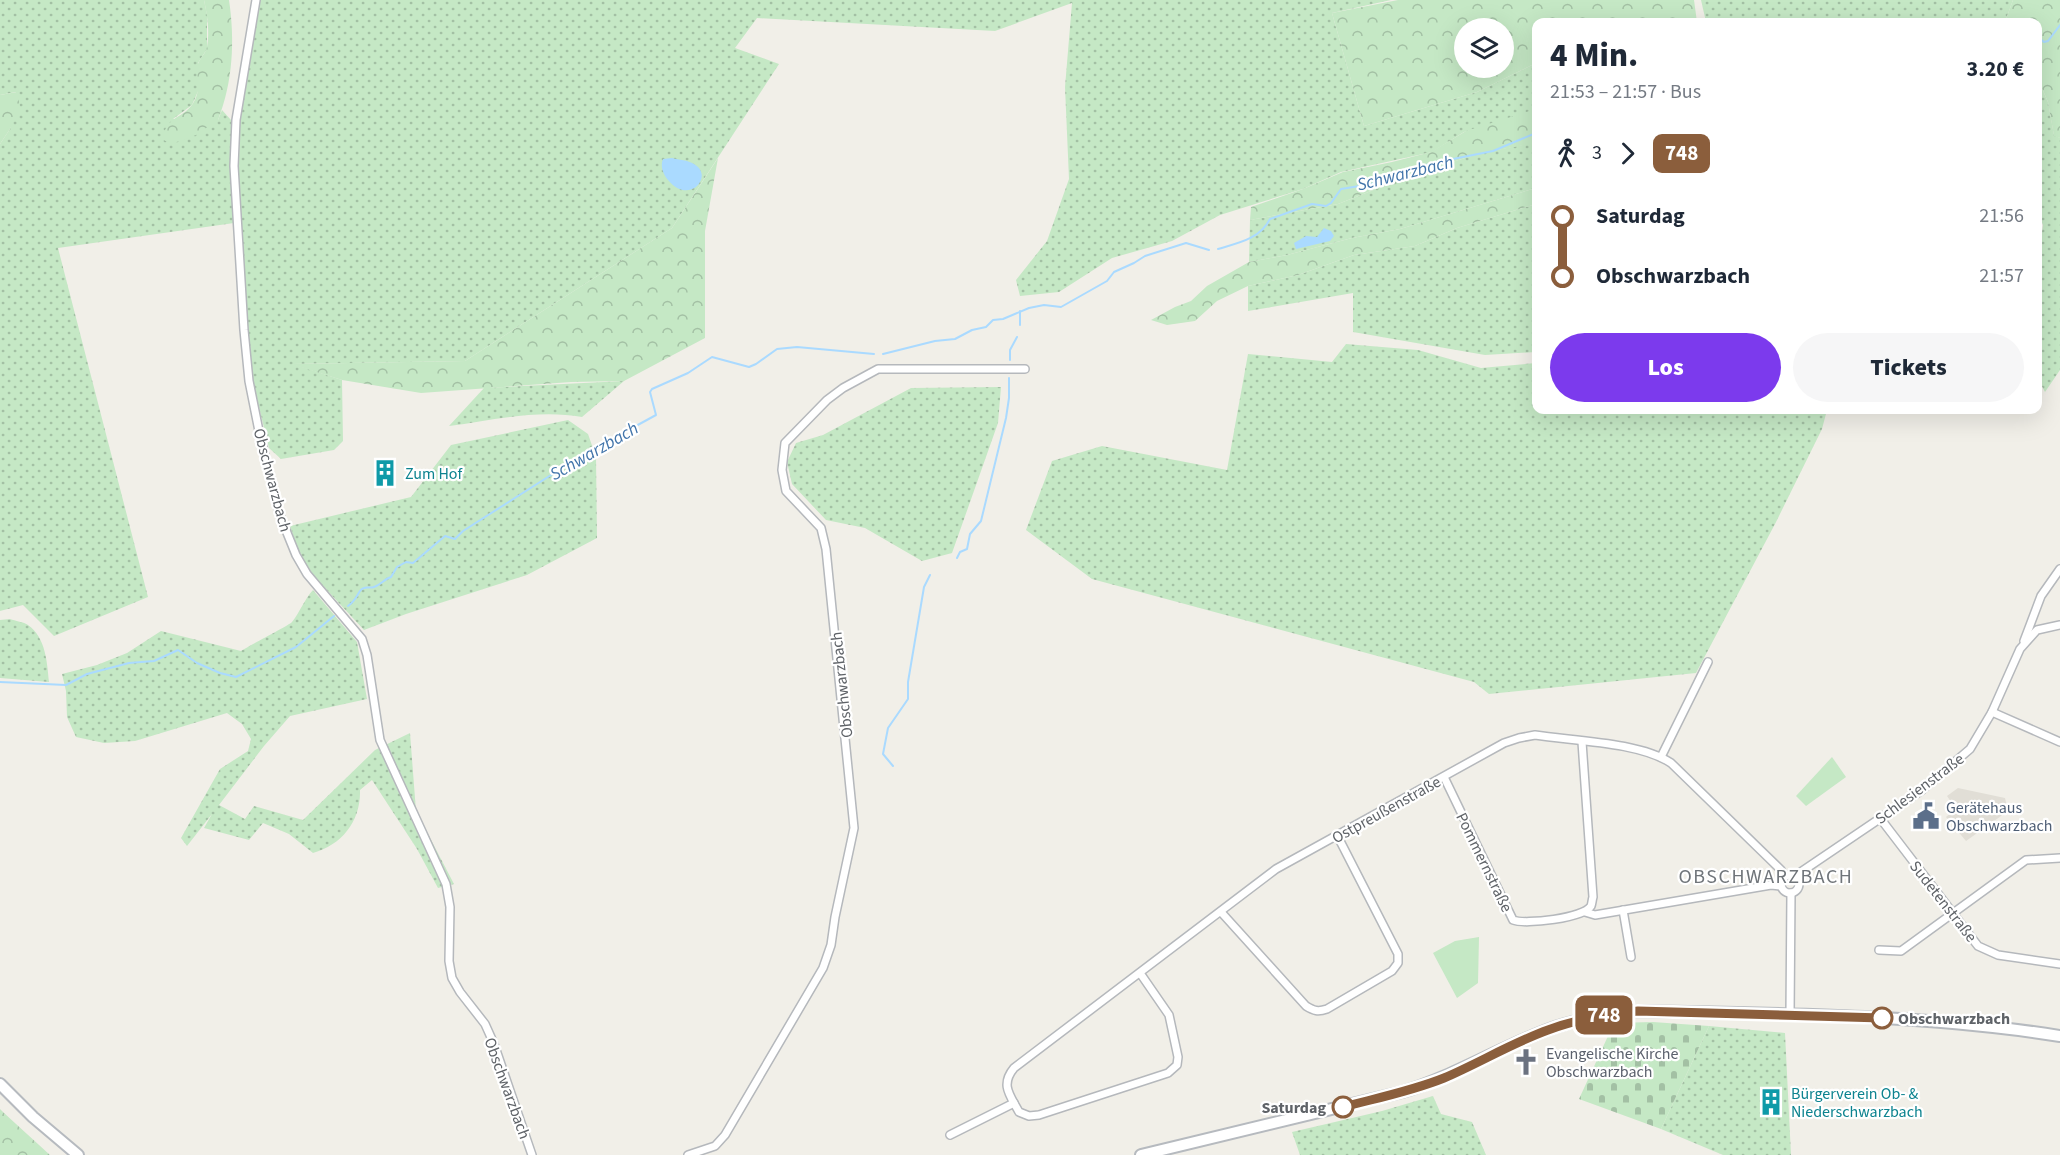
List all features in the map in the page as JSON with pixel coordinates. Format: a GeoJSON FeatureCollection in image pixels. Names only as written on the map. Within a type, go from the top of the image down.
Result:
{"type":"FeatureCollection","features":[{"type":"Feature","properties":{"kind":"main road"},"geometry":{"type":"LineString","coordinates":[[1141,1155],[1422,1086],[1530,1037],[1584,1019],[1638,1011],[1790,1014],[1922,1020],[2060,1036]]}},
{"type":"Feature","properties":{"kind":"main road"},"geometry":{"type":"LineString","coordinates":[[0,1084],[33,1117],[78,1155]]}},
{"type":"Feature","properties":{"kind":"street","name":"Obschwarzbach"},"geometry":{"type":"LineString","coordinates":[[256,0],[236,120],[236,207],[249,381],[273,490],[279,513],[296,555],[307,574],[362,639],[368,655],[380,740],[446,884],[450,907],[448,961],[452,978],[484,1024],[494,1044],[532,1155]]}},
{"type":"Feature","properties":{"kind":"street","name":"Obschwarzbach"},"geometry":{"type":"LineString","coordinates":[[688,1155],[715,1146],[725,1135],[823,968],[831,945],[855,828],[826,549],[821,528],[786,491],[782,470],[785,443],[827,400],[843,388],[878,369],[1024,369]]}},
{"type":"Feature","properties":{"kind":"street"},"geometry":{"type":"LineString","coordinates":[[2020,649],[2042,596],[2060,569]]}},
{"type":"Feature","properties":{"kind":"street","name":"Schlesienstraße"},"geometry":{"type":"LineString","coordinates":[[1795,876],[1922,790],[1970,749],[1992,712],[2020,649],[2037,630],[2060,625]]}},
{"type":"Feature","properties":{"kind":"street"},"geometry":{"type":"LineString","coordinates":[[1661,757],[1708,662]]}},
{"type":"Feature","properties":{"kind":"street"},"geometry":{"type":"LineString","coordinates":[[1992,712],[2060,742]]}},
{"type":"Feature","properties":{"kind":"street","name":"Ostpreußenstraße"},"geometry":{"type":"LineString","coordinates":[[1014,1103],[1006,1087],[1007,1076],[1014,1068],[1276,869],[1504,743],[1519,738],[1535,735],[1639,749],[1661,757],[1671,763],[1743,831],[1785,877]]}},
{"type":"Feature","properties":{"kind":"street"},"geometry":{"type":"LineString","coordinates":[[1582,742],[1593,897],[1591,906],[1584,912]]}},
{"type":"Feature","properties":{"kind":"street","name":"Pommernstraße"},"geometry":{"type":"LineString","coordinates":[[1444,777],[1513,920],[1524,923],[1584,912]]}},
{"type":"Feature","properties":{"kind":"street","name":"Sudetenstraße"},"geometry":{"type":"LineString","coordinates":[[1880,818],[1978,946],[1998,955],[2060,964]]}},
{"type":"Feature","properties":{"kind":"street"},"geometry":{"type":"LineString","coordinates":[[1221,912],[1313,1011],[1320,1012],[1328,1009],[1392,971],[1398,963],[1398,954],[1337,836]]}},
{"type":"Feature","properties":{"kind":"street"},"geometry":{"type":"LineString","coordinates":[[1879,950],[1901,951],[2026,860],[2060,858]]}},
{"type":"Feature","properties":{"kind":"street"},"geometry":{"type":"LineString","coordinates":[[1780,886],[1782,879],[1788,875],[1795,876],[1798,886],[1791,893],[1790,1014]]}},
{"type":"Feature","properties":{"kind":"street"},"geometry":{"type":"LineString","coordinates":[[1584,912],[1595,915],[1771,885],[1780,886],[1791,893]]}},
{"type":"Feature","properties":{"kind":"street"},"geometry":{"type":"LineString","coordinates":[[1623,910],[1631,957]]}},
{"type":"Feature","properties":{"kind":"street"},"geometry":{"type":"LineString","coordinates":[[951,1135],[1014,1103],[1019,1112],[1029,1116],[1039,1115],[1168,1074],[1177,1065],[1178,1057],[1169,1015],[1140,973]]}},
{"type":"Feature","properties":{"kind":"shaded area"},"geometry":{"type":"Polygon","coordinates":[[[1958,788],[2005,798],[2008,811],[1966,841],[1946,817],[1956,809],[1947,796],[1958,788]]]}},
{"type":"Feature","properties":{"kind":"green space"},"geometry":{"type":"Polygon","coordinates":[[[0,0],[204,0],[207,15],[207,49],[198,63],[199,89],[192,105],[173,119],[218,120],[222,110],[231,120],[234,223],[58,248],[148,597],[54,636],[23,605],[0,611],[0,144],[10,129],[16,92],[0,95],[0,0]]]}},
{"type":"Feature","properties":{"kind":"green space"},"geometry":{"type":"Polygon","coordinates":[[[204,0],[229,0],[232,46],[227,91],[218,120],[196,135],[171,144],[162,139],[165,131],[171,122],[188,110],[197,94],[198,64],[208,41],[204,0]]]}},
{"type":"Feature","properties":{"kind":"green space"},"geometry":{"type":"Polygon","coordinates":[[[260,0],[1391,0],[1332,13],[1364,126],[1477,92],[1505,78],[1514,78],[1514,74],[1532,65],[1532,112],[1464,132],[1432,152],[1341,172],[1303,189],[1220,215],[1172,241],[1112,258],[1059,292],[1020,296],[1016,280],[1047,241],[1069,179],[1065,87],[1072,3],[995,31],[757,18],[735,48],[779,64],[672,228],[465,361],[293,364],[342,380],[343,441],[334,450],[281,459],[269,448],[252,379],[238,208],[240,120],[260,0]]]}},
{"type":"Feature","properties":{"kind":"green space"},"geometry":{"type":"Polygon","coordinates":[[[1398,0],[1694,0],[1696,18],[1532,18],[1532,65],[1514,74],[1514,18],[1454,18],[1454,78],[1505,78],[1477,92],[1364,126],[1332,13],[1398,0]]]}},
{"type":"Feature","properties":{"kind":"green space"},"geometry":{"type":"Polygon","coordinates":[[[1701,0],[2013,0],[2006,18],[1705,18],[1701,0]]]}},
{"type":"Feature","properties":{"kind":"green space"},"geometry":{"type":"Polygon","coordinates":[[[2013,0],[2060,0],[2060,138],[2054,136],[2048,102],[2042,88],[2042,18],[2006,18],[2013,0]]]}},
{"type":"Feature","properties":{"kind":"green space"},"geometry":{"type":"Polygon","coordinates":[[[2042,88],[2048,102],[2054,135],[2060,138],[2060,370],[2045,392],[2042,386],[2042,88]]]}},
{"type":"Feature","properties":{"kind":"green space"},"geometry":{"type":"Polygon","coordinates":[[[17,92],[20,107],[0,144],[0,95],[17,92]]]}},
{"type":"Feature","properties":{"kind":"green space"},"geometry":{"type":"Polygon","coordinates":[[[1532,110],[1532,144],[1481,153],[1414,174],[1338,204],[1250,220],[1251,207],[1343,172],[1431,152],[1466,131],[1532,110]]]}},
{"type":"Feature","properties":{"kind":"green space"},"geometry":{"type":"Polygon","coordinates":[[[1532,143],[1532,189],[1400,229],[1249,262],[1250,220],[1338,204],[1414,174],[1481,153],[1532,143]]]}},
{"type":"Feature","properties":{"kind":"green space"},"geometry":{"type":"Polygon","coordinates":[[[718,158],[705,231],[705,338],[624,381],[571,382],[421,393],[342,380],[291,364],[465,361],[672,228],[718,158]]]}},
{"type":"Feature","properties":{"kind":"green space"},"geometry":{"type":"Polygon","coordinates":[[[1532,189],[1532,205],[1457,228],[1415,246],[1354,255],[1298,275],[1248,286],[1217,301],[1195,321],[1167,325],[1151,320],[1191,301],[1207,286],[1249,262],[1400,229],[1532,189]]]}},
{"type":"Feature","properties":{"kind":"green space"},"geometry":{"type":"Polygon","coordinates":[[[1532,205],[1532,352],[1485,355],[1353,332],[1353,293],[1248,311],[1248,286],[1298,275],[1354,255],[1415,246],[1457,228],[1532,205]]]}},
{"type":"Feature","properties":{"kind":"green space"},"geometry":{"type":"Polygon","coordinates":[[[1346,344],[1418,350],[1481,368],[1532,363],[1532,414],[1826,414],[1822,429],[1775,524],[1696,673],[1489,694],[1474,682],[1092,579],[1026,530],[1052,461],[1102,446],[1227,470],[1248,354],[1332,362],[1346,344]]]}},
{"type":"Feature","properties":{"kind":"green space"},"geometry":{"type":"Polygon","coordinates":[[[624,381],[582,417],[532,415],[449,426],[484,388],[624,381]]]}},
{"type":"Feature","properties":{"kind":"green space"},"geometry":{"type":"Polygon","coordinates":[[[1001,387],[998,423],[952,553],[922,561],[865,528],[826,520],[792,484],[787,462],[796,443],[823,435],[911,388],[1001,387]]]}},
{"type":"Feature","properties":{"kind":"green space"},"geometry":{"type":"Polygon","coordinates":[[[568,420],[588,434],[596,457],[597,538],[527,575],[364,630],[311,573],[297,547],[290,526],[411,497],[451,445],[568,420]]]}},
{"type":"Feature","properties":{"kind":"green space"},"geometry":{"type":"Polygon","coordinates":[[[313,590],[357,642],[367,699],[290,716],[219,805],[245,819],[254,806],[303,820],[375,750],[410,733],[416,811],[454,884],[438,888],[417,849],[372,780],[360,790],[357,812],[348,830],[333,844],[313,853],[289,834],[263,823],[249,840],[204,828],[212,814],[187,846],[181,838],[220,769],[248,751],[251,739],[242,724],[227,713],[135,741],[104,743],[76,737],[67,717],[66,691],[62,674],[97,665],[127,653],[161,631],[241,651],[292,622],[313,590]]]}},
{"type":"Feature","properties":{"kind":"green space"},"geometry":{"type":"Polygon","coordinates":[[[10,619],[28,625],[39,637],[44,651],[49,682],[0,678],[0,620],[10,619]]]}},
{"type":"Feature","properties":{"kind":"green space"},"geometry":{"type":"Polygon","coordinates":[[[1832,757],[1846,777],[1806,806],[1796,796],[1832,757]]]}},
{"type":"Feature","properties":{"kind":"green space"},"geometry":{"type":"Polygon","coordinates":[[[1479,937],[1478,983],[1457,998],[1433,953],[1455,941],[1479,937]]]}},
{"type":"Feature","properties":{"kind":"green space"},"geometry":{"type":"Polygon","coordinates":[[[1653,1022],[1709,1026],[1661,1129],[1579,1099],[1614,1023],[1653,1022]]]}},
{"type":"Feature","properties":{"kind":"green space"},"geometry":{"type":"Polygon","coordinates":[[[1709,1026],[1785,1033],[1791,1155],[1723,1155],[1661,1129],[1709,1026]]]}},
{"type":"Feature","properties":{"kind":"green space"},"geometry":{"type":"Polygon","coordinates":[[[1433,1096],[1441,1114],[1472,1122],[1486,1155],[1300,1155],[1292,1132],[1382,1111],[1433,1096]]]}},
{"type":"Feature","properties":{"kind":"green space"},"geometry":{"type":"Polygon","coordinates":[[[0,1109],[4,1113],[50,1155],[0,1155],[0,1109]]]}},
{"type":"Feature","properties":{"kind":"water"},"geometry":{"type":"Polygon","coordinates":[[[672,158],[692,163],[700,169],[701,181],[697,186],[691,190],[684,190],[668,180],[662,170],[662,162],[663,159],[672,158]]]}},
{"type":"Feature","properties":{"kind":"water"},"geometry":{"type":"Polygon","coordinates":[[[1324,228],[1331,231],[1334,236],[1330,241],[1296,249],[1294,243],[1306,236],[1317,237],[1324,228]]]}},
{"type":"Feature","properties":{"kind":"waterway","name":"Schwarzbach"},"geometry":{"type":"LineString","coordinates":[[2042,40],[2048,41],[2060,25]]}},
{"type":"Feature","properties":{"kind":"waterway","name":"Schwarzbach"},"geometry":{"type":"LineString","coordinates":[[1218,249],[1254,236],[1266,226],[1270,219],[1312,204],[1326,206],[1341,189],[1372,184],[1377,180],[1433,163],[1493,151],[1532,135]]}},
{"type":"Feature","properties":{"kind":"waterway","name":"Schwarzbach"},"geometry":{"type":"LineString","coordinates":[[883,354],[935,341],[955,339],[972,330],[986,327],[993,320],[1003,319],[1029,308],[1044,305],[1061,307],[1107,281],[1114,272],[1145,256],[1186,243],[1209,250]]}},
{"type":"Feature","properties":{"kind":"waterway"},"geometry":{"type":"LineString","coordinates":[[1020,311],[1020,325]]}},
{"type":"Feature","properties":{"kind":"waterway"},"geometry":{"type":"LineString","coordinates":[[1010,360],[1010,350],[1017,337]]}},
{"type":"Feature","properties":{"kind":"waterway","name":"Schwarzbach"},"geometry":{"type":"LineString","coordinates":[[348,606],[362,589],[379,585],[391,577],[397,567],[406,562],[413,563],[445,536],[455,539],[463,531],[581,456],[656,415],[650,392],[652,389],[688,373],[712,357],[749,367],[777,349],[797,347],[874,354]]}},
{"type":"Feature","properties":{"kind":"waterway"},"geometry":{"type":"LineString","coordinates":[[957,558],[960,552],[967,549],[970,534],[981,521],[1006,418],[1009,378]]}},
{"type":"Feature","properties":{"kind":"waterway"},"geometry":{"type":"LineString","coordinates":[[893,766],[883,754],[888,728],[908,699],[908,682],[924,587],[930,575]]}},
{"type":"Feature","properties":{"kind":"waterway","name":"Schwarzbach"},"geometry":{"type":"LineString","coordinates":[[0,682],[66,685],[87,674],[129,663],[154,661],[178,650],[197,663],[236,677],[296,647],[334,616]]}},
{"type":"Feature","properties":{"kind":"bus line","name":"748"},"geometry":{"type":"LineString","coordinates":[[1343,1107],[1422,1086],[1547,1030],[1610,1014],[1638,1011],[1882,1018]]}},
{"type":"Feature","properties":{"kind":"place","name":"Zum Hof"},"geometry":{"type":"Point","coordinates":[385,473]}},
{"type":"Feature","properties":{"kind":"place","name":"Gerätehaus Obschwarzbach"},"geometry":{"type":"Point","coordinates":[1926,816]}},
{"type":"Feature","properties":{"kind":"place","name":"Obschwarzbach"},"geometry":{"type":"Point","coordinates":[1882,1018]}},
{"type":"Feature","properties":{"kind":"place","name":"Evangelische Kirche Obschwarzbach"},"geometry":{"type":"Point","coordinates":[1526,1062]}},
{"type":"Feature","properties":{"kind":"place","name":"Bürgerverein Ob- & Niederschwarzbach"},"geometry":{"type":"Point","coordinates":[1771,1102]}},
{"type":"Feature","properties":{"kind":"place","name":"Saturdag"},"geometry":{"type":"Point","coordinates":[1343,1107]}},
{"type":"Feature","properties":{"kind":"district","name":"OBSCHWARZBACH"},"geometry":{"type":"Point","coordinates":[1766,876]}}]}
